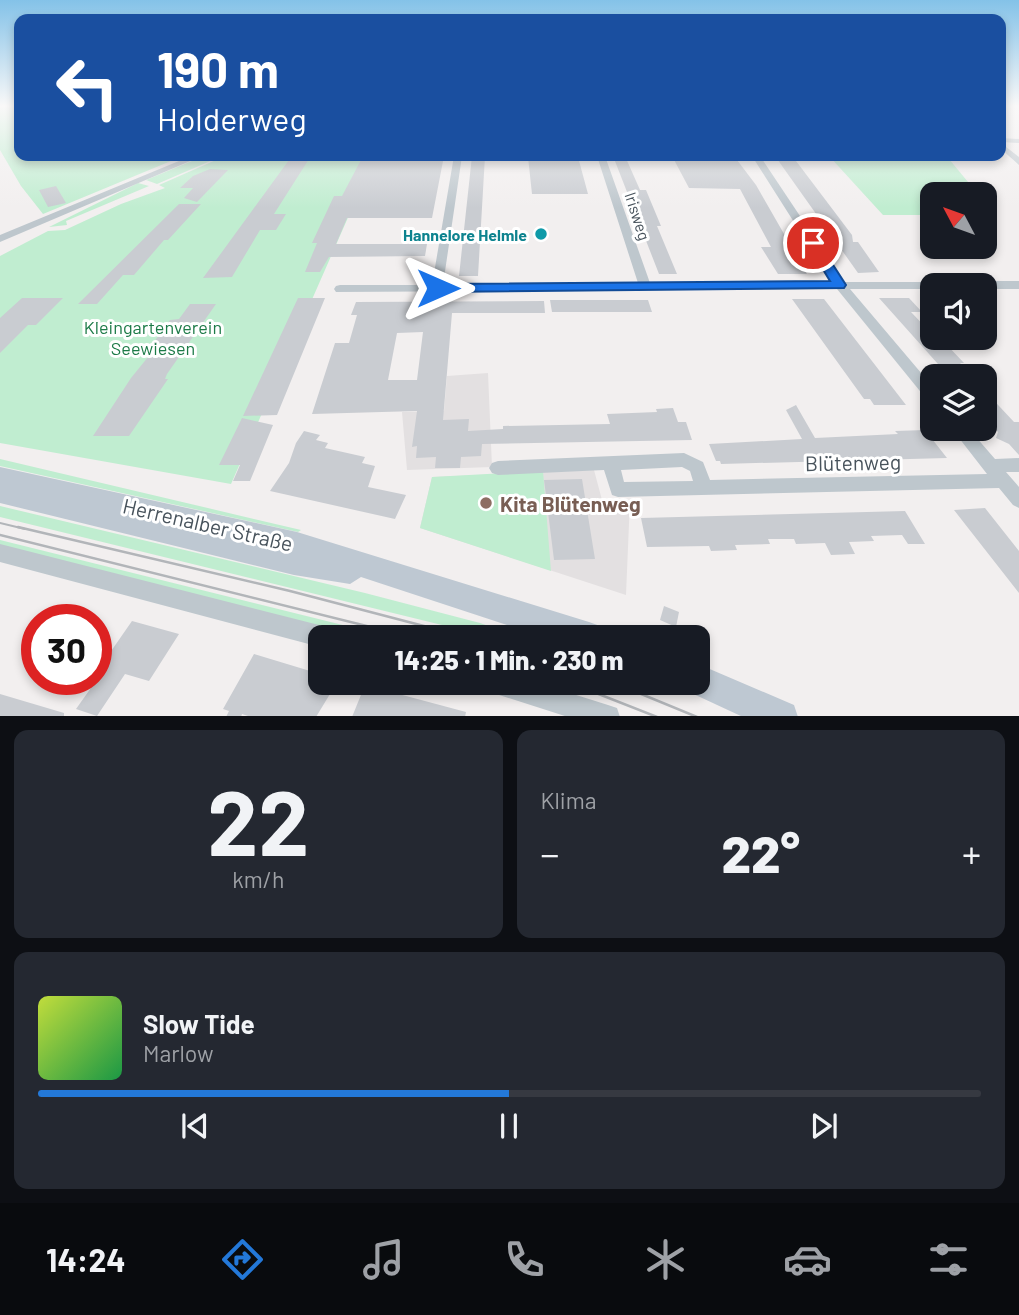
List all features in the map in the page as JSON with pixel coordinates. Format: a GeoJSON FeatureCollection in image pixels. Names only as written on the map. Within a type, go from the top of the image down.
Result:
{"type":"FeatureCollection","features":[{"type":"Feature","properties":{"kind":"main road","name":"Herrenalber Straße"},"geometry":{"type":"LineString","coordinates":[[0,477],[298,544],[552,625]]}},
{"type":"Feature","properties":{"kind":"main road","name":"Herrenalber Straße"},"geometry":{"type":"LineString","coordinates":[[0,493],[294,562],[414,580]]}},
{"type":"Feature","properties":{"kind":"main road"},"geometry":{"type":"LineString","coordinates":[[710,685],[782,716]]}},
{"type":"Feature","properties":{"kind":"street"},"geometry":{"type":"LineString","coordinates":[[1006,148],[1019,162]]}},
{"type":"Feature","properties":{"kind":"street"},"geometry":{"type":"LineString","coordinates":[[0,239],[186,161]]}},
{"type":"Feature","properties":{"kind":"street"},"geometry":{"type":"LineString","coordinates":[[438,288],[457,161]]}},
{"type":"Feature","properties":{"kind":"street","name":"Irisweg"},"geometry":{"type":"LineString","coordinates":[[603,161],[645,286]]}},
{"type":"Feature","properties":{"kind":"street"},"geometry":{"type":"LineString","coordinates":[[759,161],[840,285],[920,381]]}},
{"type":"Feature","properties":{"kind":"street"},"geometry":{"type":"LineString","coordinates":[[0,246],[103,195]]}},
{"type":"Feature","properties":{"kind":"street"},"geometry":{"type":"LineString","coordinates":[[340,289],[920,285]]}},
{"type":"Feature","properties":{"kind":"street"},"geometry":{"type":"LineString","coordinates":[[997,285],[1019,285]]}},
{"type":"Feature","properties":{"kind":"street"},"geometry":{"type":"LineString","coordinates":[[970,441],[1019,500]]}},
{"type":"Feature","properties":{"kind":"street"},"geometry":{"type":"LineString","coordinates":[[498,468],[690,461],[697,467],[704,488]]}},
{"type":"Feature","properties":{"kind":"street","name":"Blütenweg"},"geometry":{"type":"LineString","coordinates":[[610,463],[618,490],[1003,481]]}},
{"type":"Feature","properties":{"kind":"street"},"geometry":{"type":"LineString","coordinates":[[991,466],[1019,465]]}},
{"type":"Feature","properties":{"kind":"street"},"geometry":{"type":"LineString","coordinates":[[0,554],[308,633]]}},
{"type":"Feature","properties":{"kind":"street"},"geometry":{"type":"LineString","coordinates":[[539,695],[608,716]]}},
{"type":"Feature","properties":{"kind":"shaded area","name":"Kita Blütenweg"},"geometry":{"type":"Polygon","coordinates":[[[488,373],[492,467],[407,470],[402,412],[444,411],[447,376],[488,373]]]}},
{"type":"Feature","properties":{"kind":"shaded area"},"geometry":{"type":"Polygon","coordinates":[[[594,470],[602,500],[630,500],[626,595],[420,528],[432,477],[594,470]]]}},
{"type":"Feature","properties":{"kind":"green space"},"geometry":{"type":"Polygon","coordinates":[[[0,140],[14,140],[14,161],[171,161],[43,214],[21,186],[0,150],[0,140]]]}},
{"type":"Feature","properties":{"kind":"green space"},"geometry":{"type":"Polygon","coordinates":[[[192,161],[210,161],[157,184],[146,180],[192,161]]]}},
{"type":"Feature","properties":{"kind":"green space","name":"Kleingartenverein Seewiesen"},"geometry":{"type":"Polygon","coordinates":[[[214,161],[373,161],[231,484],[0,443],[0,256],[48,231],[65,230],[121,204],[165,188],[159,185],[214,161]]]}},
{"type":"Feature","properties":{"kind":"green space"},"geometry":{"type":"Polygon","coordinates":[[[834,161],[951,161],[968,182],[920,182],[920,215],[883,215],[834,161]]]}},
{"type":"Feature","properties":{"kind":"green space"},"geometry":{"type":"Polygon","coordinates":[[[138,183],[149,186],[66,221],[67,225],[49,227],[138,183]]]}},
{"type":"Feature","properties":{"kind":"green space"},"geometry":{"type":"Polygon","coordinates":[[[0,459],[301,530],[298,532],[0,466],[0,459]]]}},
{"type":"Feature","properties":{"kind":"green space","name":"Kita Blütenweg"},"geometry":{"type":"Polygon","coordinates":[[[543,471],[551,571],[420,528],[432,477],[543,471]]]}},
{"type":"Feature","properties":{"kind":"green space"},"geometry":{"type":"Polygon","coordinates":[[[0,506],[365,593],[486,625],[442,625],[0,517],[0,506]]]}},
{"type":"Feature","properties":{"kind":"green space"},"geometry":{"type":"Polygon","coordinates":[[[0,540],[343,625],[310,625],[0,545],[0,540]]]}},
{"type":"Feature","properties":{"kind":"building"},"geometry":{"type":"Polygon","coordinates":[[[288,161],[308,161],[274,214],[286,214],[276,230],[260,230],[232,277],[203,278],[288,161]]]}},
{"type":"Feature","properties":{"kind":"building"},"geometry":{"type":"Polygon","coordinates":[[[360,161],[443,161],[432,218],[347,218],[336,244],[427,244],[425,256],[329,257],[320,272],[305,272],[317,243],[312,243],[334,196],[342,196],[360,161]]]}},
{"type":"Feature","properties":{"kind":"building"},"geometry":{"type":"Polygon","coordinates":[[[471,161],[485,161],[478,276],[459,276],[471,161]]]}},
{"type":"Feature","properties":{"kind":"building"},"geometry":{"type":"Polygon","coordinates":[[[528,161],[579,161],[588,194],[532,194],[528,161]]]}},
{"type":"Feature","properties":{"kind":"building"},"geometry":{"type":"Polygon","coordinates":[[[615,161],[627,161],[640,190],[646,190],[661,226],[657,226],[677,274],[659,274],[615,161]]]}},
{"type":"Feature","properties":{"kind":"building"},"geometry":{"type":"Polygon","coordinates":[[[675,161],[738,161],[756,185],[807,274],[778,274],[761,247],[771,247],[740,189],[689,188],[675,161]]]}},
{"type":"Feature","properties":{"kind":"building"},"geometry":{"type":"Polygon","coordinates":[[[779,161],[796,161],[852,235],[853,242],[858,242],[879,272],[858,273],[779,161]]]}},
{"type":"Feature","properties":{"kind":"building"},"geometry":{"type":"Polygon","coordinates":[[[210,169],[228,170],[197,202],[184,198],[193,188],[180,188],[193,176],[210,169]]]}},
{"type":"Feature","properties":{"kind":"building"},"geometry":{"type":"Polygon","coordinates":[[[56,186],[66,203],[48,207],[39,190],[56,186]]]}},
{"type":"Feature","properties":{"kind":"building"},"geometry":{"type":"Polygon","coordinates":[[[179,204],[201,204],[168,240],[164,240],[134,275],[123,275],[97,304],[78,304],[179,204]]]}},
{"type":"Feature","properties":{"kind":"building"},"geometry":{"type":"Polygon","coordinates":[[[22,298],[63,298],[36,325],[28,325],[0,353],[0,318],[22,298]]]}},
{"type":"Feature","properties":{"kind":"building"},"geometry":{"type":"Polygon","coordinates":[[[298,298],[325,298],[277,415],[243,416],[298,298]]]}},
{"type":"Feature","properties":{"kind":"building"},"geometry":{"type":"Polygon","coordinates":[[[879,298],[909,298],[920,310],[911,312],[920,321],[920,344],[879,298]]]}},
{"type":"Feature","properties":{"kind":"building"},"geometry":{"type":"Polygon","coordinates":[[[792,299],[824,299],[906,405],[874,405],[870,399],[864,399],[792,299]]]}},
{"type":"Feature","properties":{"kind":"building"},"geometry":{"type":"Polygon","coordinates":[[[550,300],[648,300],[652,312],[552,312],[550,300]]]}},
{"type":"Feature","properties":{"kind":"building"},"geometry":{"type":"Polygon","coordinates":[[[544,301],[545,313],[452,313],[443,420],[469,419],[468,431],[503,429],[503,426],[610,424],[607,414],[657,412],[656,409],[673,408],[678,422],[686,422],[692,440],[482,444],[481,456],[461,457],[460,468],[435,468],[436,457],[416,458],[417,446],[412,447],[417,411],[312,414],[335,343],[349,343],[357,315],[351,315],[356,302],[544,301]],[[423,332],[397,333],[388,380],[417,380],[423,332]]]}},
{"type":"Feature","properties":{"kind":"building"},"geometry":{"type":"Polygon","coordinates":[[[190,304],[216,304],[167,374],[165,379],[168,379],[129,436],[93,436],[131,378],[157,346],[151,346],[170,320],[179,319],[190,304]]]}},
{"type":"Feature","properties":{"kind":"building"},"geometry":{"type":"Polygon","coordinates":[[[925,350],[952,350],[964,363],[961,364],[938,364],[925,350]]]}},
{"type":"Feature","properties":{"kind":"building"},"geometry":{"type":"Polygon","coordinates":[[[997,404],[1014,422],[1019,422],[1019,455],[1009,444],[997,438],[997,404]]]}},
{"type":"Feature","properties":{"kind":"building"},"geometry":{"type":"Polygon","coordinates":[[[796,405],[815,438],[898,434],[895,431],[920,430],[920,441],[934,441],[947,458],[721,464],[716,461],[709,444],[802,439],[786,410],[796,405]]]}},
{"type":"Feature","properties":{"kind":"building"},"geometry":{"type":"Polygon","coordinates":[[[242,418],[273,425],[250,481],[233,481],[240,465],[219,465],[242,418]]]}},
{"type":"Feature","properties":{"kind":"building"},"geometry":{"type":"Polygon","coordinates":[[[304,431],[320,435],[316,440],[328,443],[325,448],[365,457],[362,463],[375,466],[368,487],[406,495],[395,519],[270,491],[289,463],[296,443],[304,431]]]}},
{"type":"Feature","properties":{"kind":"building"},"geometry":{"type":"Polygon","coordinates":[[[582,479],[595,559],[554,560],[544,480],[582,479]]]}},
{"type":"Feature","properties":{"kind":"building"},"geometry":{"type":"Polygon","coordinates":[[[985,508],[1019,551],[1019,593],[954,510],[985,508]]]}},
{"type":"Feature","properties":{"kind":"building"},"geometry":{"type":"Polygon","coordinates":[[[905,511],[925,544],[908,544],[902,535],[871,536],[874,541],[849,542],[855,554],[831,555],[825,543],[796,544],[794,539],[768,539],[770,544],[735,545],[737,550],[711,551],[709,546],[647,547],[641,518],[905,511]]]}},
{"type":"Feature","properties":{"kind":"building"},"geometry":{"type":"Polygon","coordinates":[[[664,606],[679,612],[676,625],[660,620],[664,606]]]}},
{"type":"Feature","properties":{"kind":"building"},"geometry":{"type":"Polygon","coordinates":[[[132,621],[179,634],[149,681],[125,674],[112,694],[112,650],[132,621]]]}},
{"type":"Feature","properties":{"kind":"building"},"geometry":{"type":"Polygon","coordinates":[[[254,654],[308,670],[308,695],[329,695],[317,716],[226,716],[229,711],[223,709],[254,654]]]}},
{"type":"Feature","properties":{"kind":"building"},"geometry":{"type":"Polygon","coordinates":[[[0,694],[64,713],[64,716],[0,716],[0,694]]]}},
{"type":"Feature","properties":{"kind":"building"},"geometry":{"type":"Polygon","coordinates":[[[86,695],[111,695],[97,716],[76,709],[86,695]]]}},
{"type":"Feature","properties":{"kind":"building"},"geometry":{"type":"Polygon","coordinates":[[[361,695],[402,695],[466,712],[465,716],[352,716],[361,695]]]}},
{"type":"Feature","properties":{"kind":"tram line"},"geometry":{"type":"LineString","coordinates":[[0,523],[25,529]]}},
{"type":"Feature","properties":{"kind":"tram line"},"geometry":{"type":"LineString","coordinates":[[18,527],[290,591],[420,625]]}},
{"type":"Feature","properties":{"kind":"tram line"},"geometry":{"type":"LineString","coordinates":[[0,535],[363,625]]}},
{"type":"Feature","properties":{"kind":"tram line"},"geometry":{"type":"LineString","coordinates":[[601,695],[654,716]]}},
{"type":"Feature","properties":{"kind":"tram line"},"geometry":{"type":"LineString","coordinates":[[644,695],[695,716]]}},
{"type":"Feature","properties":{"kind":"place","name":"Hannelore Helmle"},"geometry":{"type":"Point","coordinates":[541,234]}},
{"type":"Feature","properties":{"kind":"place","name":"Kita Blütenweg"},"geometry":{"type":"Point","coordinates":[486,503]}},
{"type":"Feature","properties":{"kind":"route"},"geometry":{"type":"LineString","coordinates":[[438,288],[840,285],[813,243]]}}]}
